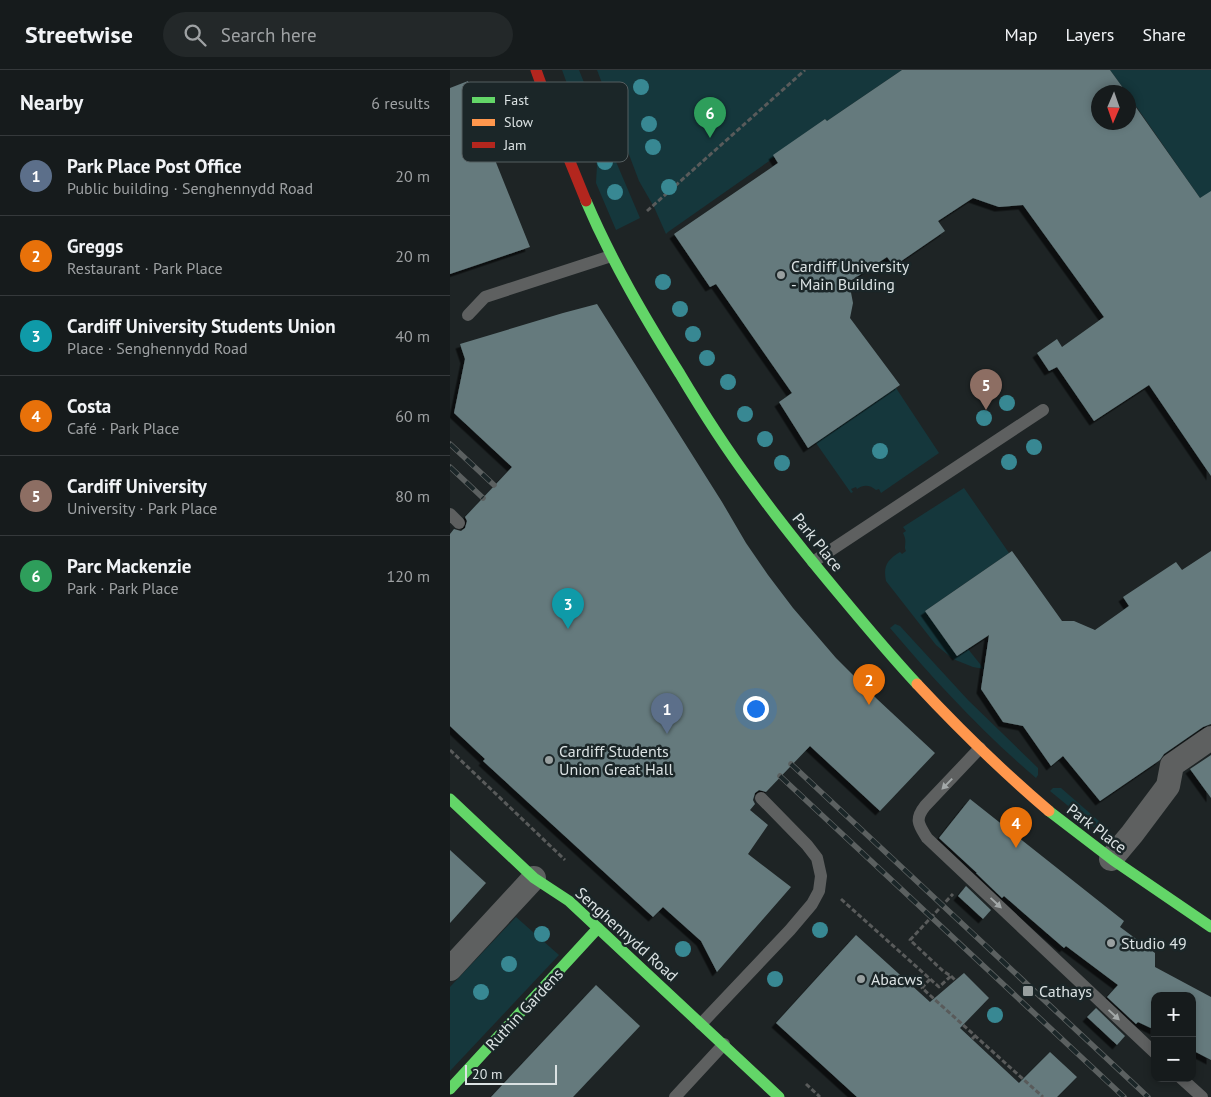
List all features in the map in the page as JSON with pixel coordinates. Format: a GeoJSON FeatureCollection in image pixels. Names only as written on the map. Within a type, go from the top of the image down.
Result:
{"type":"FeatureCollection","features":[{"type":"Feature","properties":{"kind":"street","name":"Park Place"},"geometry":{"type":"LineString","coordinates":[[536,70],[540,82]]}},
{"type":"Feature","properties":{"kind":"street","name":"Park Place"},"geometry":{"type":"LineString","coordinates":[[570,162],[587,206],[611,256],[650,328],[729,450],[762,497],[813,562],[884,647],[935,703],[980,748],[1014,781],[1057,818],[1110,859],[1211,927]]}},
{"type":"Feature","properties":{"kind":"street"},"geometry":{"type":"LineString","coordinates":[[1110,859],[1132,834],[1168,786],[1172,765],[1211,738]]}},
{"type":"Feature","properties":{"kind":"street","name":"Senghennydd Road"},"geometry":{"type":"LineString","coordinates":[[450,799],[534,878],[569,901],[780,1097]]}},
{"type":"Feature","properties":{"kind":"street"},"geometry":{"type":"LineString","coordinates":[[450,968],[534,878]]}},
{"type":"Feature","properties":{"kind":"street","name":"Ruthin Gardens"},"geometry":{"type":"LineString","coordinates":[[450,1089],[598,928]]}},
{"type":"Feature","properties":{"kind":"lane"},"geometry":{"type":"LineString","coordinates":[[468,316],[485,297],[611,256]]}},
{"type":"Feature","properties":{"kind":"lane"},"geometry":{"type":"LineString","coordinates":[[813,562],[1044,410]]}},
{"type":"Feature","properties":{"kind":"lane"},"geometry":{"type":"LineString","coordinates":[[980,748],[925,806],[920,813],[919,825],[927,838],[1151,1049]]}},
{"type":"Feature","properties":{"kind":"lane"},"geometry":{"type":"LineString","coordinates":[[701,1024],[790,930],[812,904],[819,891],[822,876],[817,858],[807,845],[761,798]]}},
{"type":"Feature","properties":{"kind":"lane"},"geometry":{"type":"LineString","coordinates":[[675,1097],[724,1044]]}},
{"type":"Feature","properties":{"kind":"lane"},"geometry":{"type":"LineString","coordinates":[[1186,1082],[1202,1097]]}},
{"type":"Feature","properties":{"kind":"path"},"geometry":{"type":"LineString","coordinates":[[647,211],[804,70]]}},
{"type":"Feature","properties":{"kind":"path"},"geometry":{"type":"LineString","coordinates":[[955,891],[910,940],[943,971],[956,980]]}},
{"type":"Feature","properties":{"kind":"path"},"geometry":{"type":"LineString","coordinates":[[841,898],[939,987],[951,976]]}},
{"type":"Feature","properties":{"kind":"path"},"geometry":{"type":"LineString","coordinates":[[930,979],[922,988],[1043,1097]]}},
{"type":"Feature","properties":{"kind":"path"},"geometry":{"type":"LineString","coordinates":[[972,1039],[976,1035]]}},
{"type":"Feature","properties":{"kind":"shaded area"},"geometry":{"type":"Polygon","coordinates":[[[562,70],[579,70],[584,82],[566,82],[562,70]]]}},
{"type":"Feature","properties":{"kind":"shaded area"},"geometry":{"type":"Polygon","coordinates":[[[597,70],[902,70],[827,121],[825,119],[666,234],[654,207],[639,181],[628,152],[628,82],[602,82],[597,70]]]}},
{"type":"Feature","properties":{"kind":"shaded area"},"geometry":{"type":"Polygon","coordinates":[[[1110,70],[1211,70],[1211,192],[1200,198],[1136,106],[1136,85],[1121,85],[1110,70]]]}},
{"type":"Feature","properties":{"kind":"shaded area"},"geometry":{"type":"Polygon","coordinates":[[[596,162],[616,162],[640,218],[616,230],[596,183],[596,162]]]}},
{"type":"Feature","properties":{"kind":"shaded area"},"geometry":{"type":"Polygon","coordinates":[[[896,388],[939,453],[881,493],[879,489],[876,490],[871,487],[862,486],[857,489],[856,487],[851,489],[853,492],[851,493],[816,443],[896,388]]]}},
{"type":"Feature","properties":{"kind":"shaded area"},"geometry":{"type":"Polygon","coordinates":[[[964,488],[1009,553],[925,611],[957,656],[968,649],[984,669],[953,659],[936,645],[886,581],[885,576],[889,561],[900,552],[902,554],[906,551],[903,533],[906,531],[903,527],[964,488]]]}},
{"type":"Feature","properties":{"kind":"shaded area"},"geometry":{"type":"Polygon","coordinates":[[[895,624],[900,626],[968,700],[1038,768],[1036,778],[997,743],[942,687],[890,628],[895,624]]]}},
{"type":"Feature","properties":{"kind":"shaded area"},"geometry":{"type":"Polygon","coordinates":[[[1053,788],[1061,788],[1100,822],[1095,828],[1050,791],[1053,788]]]}},
{"type":"Feature","properties":{"kind":"shaded area"},"geometry":{"type":"Polygon","coordinates":[[[516,917],[559,955],[450,1071],[450,987],[516,917]]]}},
{"type":"Feature","properties":{"kind":"building","name":"Cardiff University - Main Building"},"geometry":{"type":"Polygon","coordinates":[[[902,70],[1110,70],[1121,85],[1091,85],[1091,130],[1136,130],[1136,107],[1200,198],[1211,191],[1211,476],[1149,385],[1094,421],[1057,367],[1049,371],[1037,353],[1057,339],[1062,347],[1104,317],[1023,205],[999,207],[973,198],[938,221],[945,231],[894,266],[887,257],[849,282],[853,303],[850,318],[900,385],[808,448],[779,402],[792,393],[716,284],[710,287],[674,234],[778,163],[773,155],[825,119],[827,121],[902,70]]]}},
{"type":"Feature","properties":{"kind":"building"},"geometry":{"type":"Polygon","coordinates":[[[462,83],[462,162],[496,162],[530,247],[450,274],[450,88],[462,83]]]}},
{"type":"Feature","properties":{"kind":"building"},"geometry":{"type":"Polygon","coordinates":[[[597,304],[746,543],[768,575],[793,608],[836,658],[935,753],[880,811],[810,746],[766,792],[759,790],[755,793],[753,800],[755,804],[750,810],[768,825],[748,854],[791,887],[717,972],[701,941],[663,907],[653,917],[483,761],[485,759],[450,726],[450,534],[454,529],[461,531],[465,528],[467,521],[465,517],[512,467],[454,413],[465,359],[460,344],[597,304]]]}},
{"type":"Feature","properties":{"kind":"building"},"geometry":{"type":"Polygon","coordinates":[[[1012,551],[1062,621],[1074,621],[1095,630],[1129,606],[1123,597],[1176,562],[1182,570],[1211,551],[1211,724],[1203,727],[1164,754],[1160,760],[1100,801],[1063,756],[1051,766],[1023,726],[1003,722],[981,689],[989,635],[957,656],[925,611],[1012,551]]]}},
{"type":"Feature","properties":{"kind":"building"},"geometry":{"type":"Polygon","coordinates":[[[1211,755],[1211,798],[1190,769],[1211,755]]]}},
{"type":"Feature","properties":{"kind":"building"},"geometry":{"type":"Polygon","coordinates":[[[970,799],[1124,921],[1120,927],[1155,953],[1155,967],[1211,997],[1211,1060],[1196,1052],[1196,992],[1151,992],[1151,1028],[1138,1022],[1136,1024],[1107,997],[1118,985],[1066,946],[1064,948],[1004,896],[1002,898],[939,838],[970,799]]]}},
{"type":"Feature","properties":{"kind":"building"},"geometry":{"type":"Polygon","coordinates":[[[450,850],[486,883],[450,923],[450,850]]]}},
{"type":"Feature","properties":{"kind":"building"},"geometry":{"type":"Polygon","coordinates":[[[966,886],[991,910],[983,919],[958,896],[966,886]]]}},
{"type":"Feature","properties":{"kind":"building","name":"Abacws"},"geometry":{"type":"Polygon","coordinates":[[[856,935],[930,1002],[964,973],[989,998],[960,1028],[1019,1083],[1050,1052],[1077,1077],[1057,1097],[857,1097],[776,1023],[856,935]]]}},
{"type":"Feature","properties":{"kind":"building"},"geometry":{"type":"Polygon","coordinates":[[[596,985],[640,1026],[573,1097],[491,1097],[596,985]]]}},
{"type":"Feature","properties":{"kind":"building"},"geometry":{"type":"Polygon","coordinates":[[[1096,1008],[1125,1036],[1117,1045],[1087,1017],[1096,1008]]]}},
{"type":"Feature","properties":{"kind":"railway"},"geometry":{"type":"LineString","coordinates":[[450,444],[494,485]]}},
{"type":"Feature","properties":{"kind":"railway"},"geometry":{"type":"LineString","coordinates":[[450,467],[483,498]]}},
{"type":"Feature","properties":{"kind":"railway"},"geometry":{"type":"LineString","coordinates":[[791,764],[1148,1097]]}},
{"type":"Feature","properties":{"kind":"railway"},"geometry":{"type":"LineString","coordinates":[[780,776],[1124,1097]]}},
{"type":"Feature","properties":{"kind":"traffic: fast"},"geometry":{"type":"LineString","coordinates":[[586,201],[618,268],[642,311],[732,456],[772,511],[806,553],[917,684]]}},
{"type":"Feature","properties":{"kind":"traffic: fast"},"geometry":{"type":"LineString","coordinates":[[450,799],[534,878],[569,901],[779,1097]]}},
{"type":"Feature","properties":{"kind":"traffic: fast"},"geometry":{"type":"LineString","coordinates":[[1049,811],[1113,860],[1211,927]]}},
{"type":"Feature","properties":{"kind":"traffic: fast"},"geometry":{"type":"LineString","coordinates":[[450,1089],[598,928]]}},
{"type":"Feature","properties":{"kind":"traffic: slow"},"geometry":{"type":"LineString","coordinates":[[917,684],[1014,781],[1049,811]]}},
{"type":"Feature","properties":{"kind":"traffic: jam"},"geometry":{"type":"LineString","coordinates":[[536,70],[540,82]]}},
{"type":"Feature","properties":{"kind":"traffic: jam"},"geometry":{"type":"LineString","coordinates":[[570,162],[586,201]]}},
{"type":"Feature","properties":{"kind":"place","name":"Parc Mackenzie"},"geometry":{"type":"Point","coordinates":[710,138]}},
{"type":"Feature","properties":{"kind":"place","name":"Cardiff University - Main Building"},"geometry":{"type":"Point","coordinates":[781,275]}},
{"type":"Feature","properties":{"kind":"place","name":"Cardiff University"},"geometry":{"type":"Point","coordinates":[986,410]}},
{"type":"Feature","properties":{"kind":"place","name":"Cardiff University Students Union"},"geometry":{"type":"Point","coordinates":[568,629]}},
{"type":"Feature","properties":{"kind":"place","name":"Greggs"},"geometry":{"type":"Point","coordinates":[869,705]}},
{"type":"Feature","properties":{"kind":"place","name":"Park Place Post Office"},"geometry":{"type":"Point","coordinates":[667,734]}},
{"type":"Feature","properties":{"kind":"place","name":"Cardiff Students Union Great Hall"},"geometry":{"type":"Point","coordinates":[549,760]}},
{"type":"Feature","properties":{"kind":"place","name":"Costa"},"geometry":{"type":"Point","coordinates":[1016,848]}},
{"type":"Feature","properties":{"kind":"place","name":"Studio 49"},"geometry":{"type":"Point","coordinates":[1111,943]}},
{"type":"Feature","properties":{"kind":"place","name":"Abacws"},"geometry":{"type":"Point","coordinates":[861,979]}},
{"type":"Feature","properties":{"kind":"place","name":"Cathays"},"geometry":{"type":"Point","coordinates":[1028,991]}}]}
